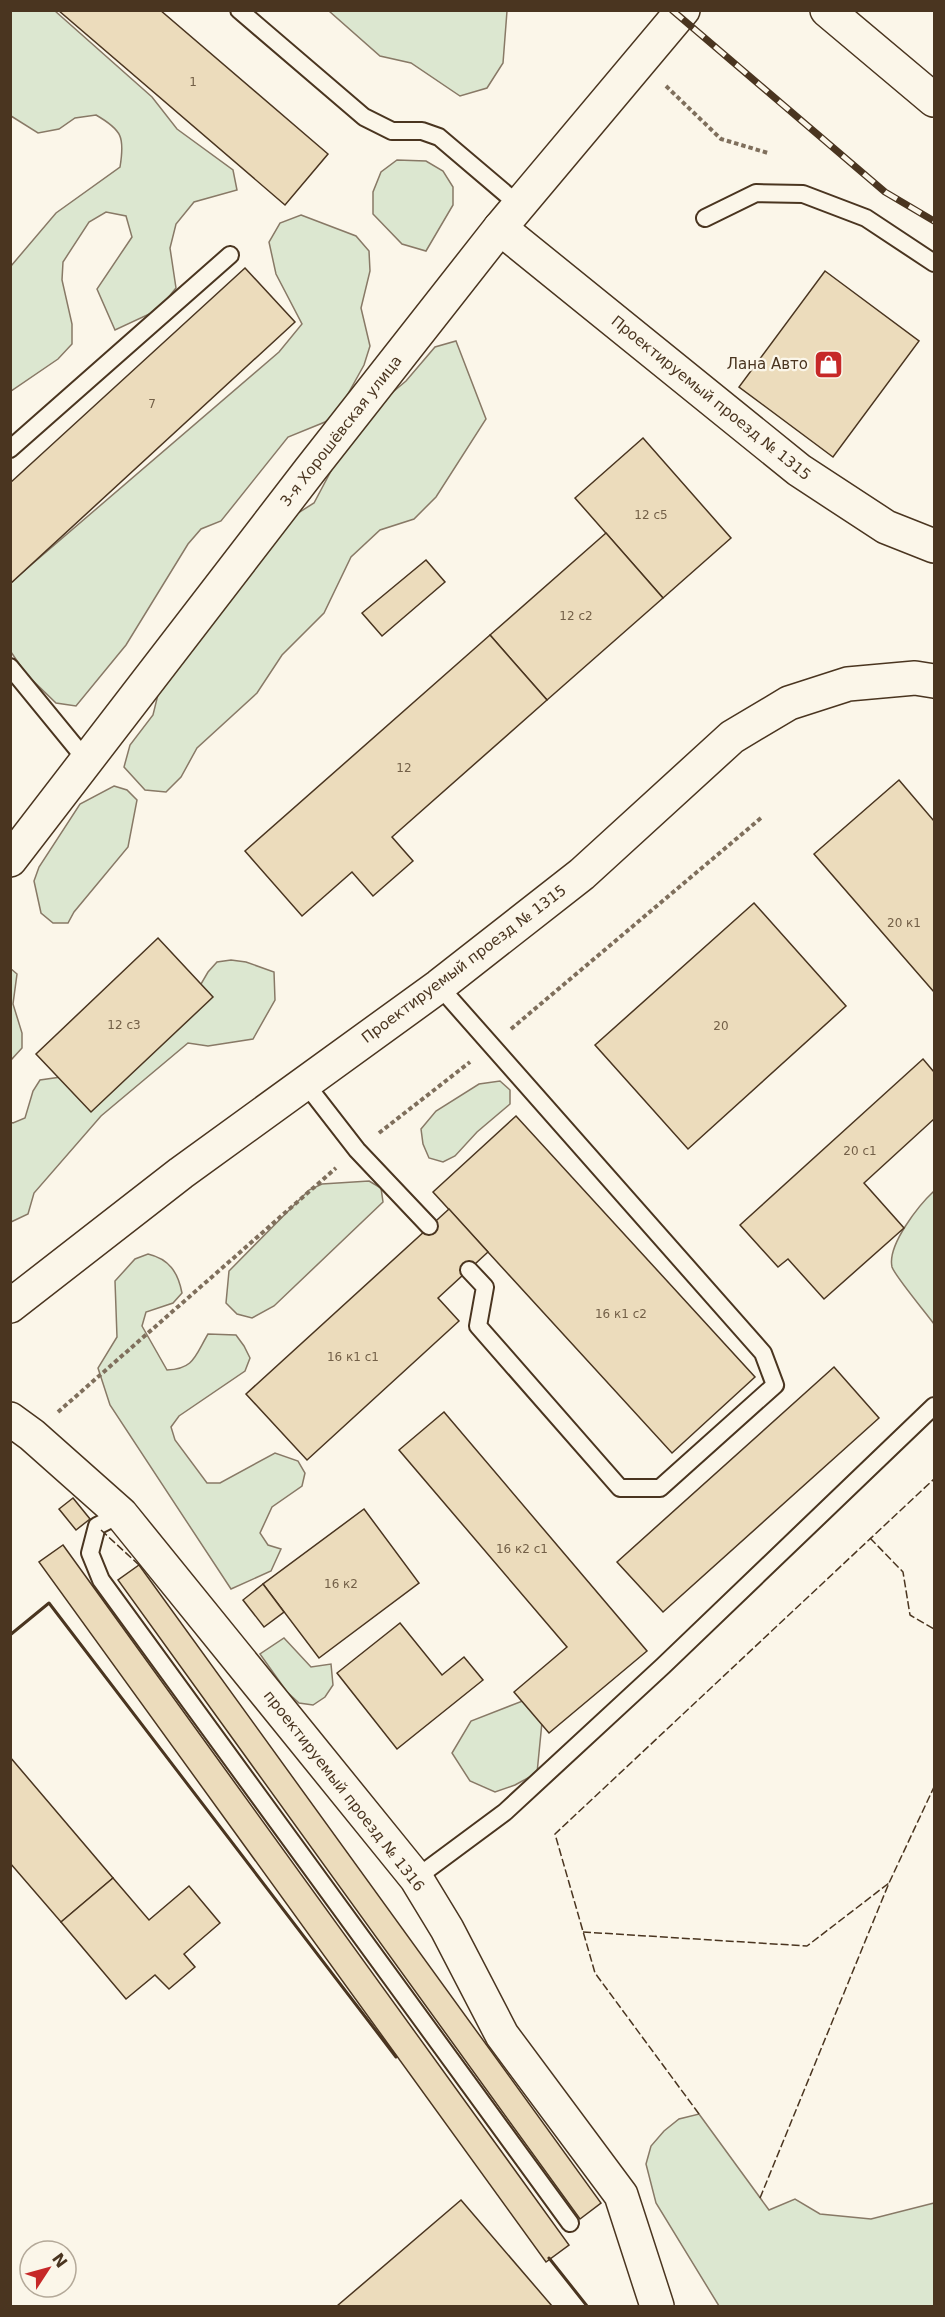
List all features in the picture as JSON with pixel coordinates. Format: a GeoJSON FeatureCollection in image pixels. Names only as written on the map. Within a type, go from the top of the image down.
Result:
{"type":"FeatureCollection","features":[{"type":"Feature","properties":{"kind":"street","name":"3-я Хорошёвская улица"},"geometry":{"type":"LineString","coordinates":[[10,860],[310,470],[509,217],[683,10]]}},
{"type":"Feature","properties":{"kind":"street"},"geometry":{"type":"LineString","coordinates":[[827,10],[934,100]]}},
{"type":"Feature","properties":{"kind":"street","name":"Проектируемый проезд № 1315"},"geometry":{"type":"LineString","coordinates":[[509,217],[799,470],[886,527],[934,546]]}},
{"type":"Feature","properties":{"kind":"street","name":"Проектируемый проезд № 1315"},"geometry":{"type":"LineString","coordinates":[[10,1306],[181,1173],[439,986],[582,874],[732,737],[789,703],[848,684],[915,678],[934,681]]}},
{"type":"Feature","properties":{"kind":"street","name":"проектируемый проезд № 1316"},"geometry":{"type":"LineString","coordinates":[[21,1427],[121,1514],[416,1878],[447,1929],[502,2035],[621,2195],[657,2307]]}},
{"type":"Feature","properties":{"kind":"lane"},"geometry":{"type":"LineString","coordinates":[[239,10],[364,117],[392,131],[422,131],[439,137],[509,217]]}},
{"type":"Feature","properties":{"kind":"lane"},"geometry":{"type":"LineString","coordinates":[[705,218],[756,193],[803,194],[866,218],[934,263]]}},
{"type":"Feature","properties":{"kind":"lane"},"geometry":{"type":"LineString","coordinates":[[10,449],[230,255]]}},
{"type":"Feature","properties":{"kind":"lane"},"geometry":{"type":"LineString","coordinates":[[10,667],[87,761]]}},
{"type":"Feature","properties":{"kind":"lane"},"geometry":{"type":"LineString","coordinates":[[439,986],[763,1353],[775,1385],[660,1488],[620,1488],[478,1326],[485,1287],[469,1270]]}},
{"type":"Feature","properties":{"kind":"lane"},"geometry":{"type":"LineString","coordinates":[[305,1083],[357,1150],[429,1226]]}},
{"type":"Feature","properties":{"kind":"lane"},"geometry":{"type":"LineString","coordinates":[[416,1878],[505,1812],[654,1674],[934,1406]]}},
{"type":"Feature","properties":{"kind":"lane"},"geometry":{"type":"LineString","coordinates":[[121,1514],[97,1526],[90,1553],[101,1580],[570,2223]]}},
{"type":"Feature","properties":{"kind":"path"},"geometry":{"type":"LineString","coordinates":[[665,85],[721,139],[768,153]]}},
{"type":"Feature","properties":{"kind":"path"},"geometry":{"type":"LineString","coordinates":[[21,1427],[357,1150],[492,1045],[760,819]]}},
{"type":"Feature","properties":{"kind":"green space"},"geometry":{"type":"Polygon","coordinates":[[[11,11],[55,11],[152,97],[177,129],[233,170],[237,190],[194,202],[176,224],[170,248],[176,288],[158,310],[115,330],[97,289],[132,237],[126,216],[106,212],[89,222],[63,262],[62,280],[72,324],[72,344],[58,359],[11,391],[11,266],[56,213],[120,167],[122,148],[120,135],[111,125],[96,115],[75,118],[59,129],[38,133],[11,116],[11,11]]]}},
{"type":"Feature","properties":{"kind":"green space"},"geometry":{"type":"Polygon","coordinates":[[[329,11],[507,11],[503,63],[487,88],[460,96],[411,63],[380,56],[329,11]]]}},
{"type":"Feature","properties":{"kind":"green space"},"geometry":{"type":"Polygon","coordinates":[[[397,160],[426,161],[443,171],[453,187],[453,205],[426,251],[402,244],[373,214],[373,192],[381,172],[397,160]]]}},
{"type":"Feature","properties":{"kind":"green space"},"geometry":{"type":"Polygon","coordinates":[[[301,215],[356,236],[369,251],[370,271],[361,308],[370,346],[364,365],[339,410],[325,422],[288,437],[221,521],[201,529],[188,544],[126,645],[76,706],[56,703],[26,674],[11,652],[10,583],[279,352],[302,324],[276,274],[269,242],[280,223],[301,215]]]}},
{"type":"Feature","properties":{"kind":"green space"},"geometry":{"type":"Polygon","coordinates":[[[456,341],[486,419],[436,497],[414,519],[380,530],[351,557],[324,613],[282,655],[257,693],[197,748],[181,777],[166,792],[145,790],[124,767],[130,745],[153,715],[163,674],[263,535],[314,503],[357,422],[406,381],[435,347],[456,341]]]}},
{"type":"Feature","properties":{"kind":"green space"},"geometry":{"type":"Polygon","coordinates":[[[114,786],[127,790],[137,800],[128,847],[74,912],[68,923],[53,923],[41,913],[34,881],[39,867],[80,804],[114,786]]]}},
{"type":"Feature","properties":{"kind":"green space"},"geometry":{"type":"Polygon","coordinates":[[[231,960],[246,962],[274,972],[275,1000],[253,1039],[208,1046],[188,1043],[101,1116],[34,1193],[28,1214],[11,1222],[10,1122],[25,1118],[33,1091],[40,1080],[68,1076],[194,996],[208,972],[217,962],[231,960]]]}},
{"type":"Feature","properties":{"kind":"green space"},"geometry":{"type":"Polygon","coordinates":[[[10,968],[17,974],[13,1004],[22,1033],[22,1048],[11,1060],[10,968]]]}},
{"type":"Feature","properties":{"kind":"green space"},"geometry":{"type":"Polygon","coordinates":[[[500,1081],[510,1090],[510,1104],[477,1132],[455,1156],[443,1162],[429,1158],[423,1144],[421,1129],[436,1111],[479,1084],[500,1081]]]}},
{"type":"Feature","properties":{"kind":"green space"},"geometry":{"type":"Polygon","coordinates":[[[369,1181],[381,1188],[383,1202],[274,1306],[252,1318],[237,1314],[226,1303],[229,1271],[309,1190],[322,1184],[369,1181]]]}},
{"type":"Feature","properties":{"kind":"green space"},"geometry":{"type":"Polygon","coordinates":[[[934,1191],[934,1324],[894,1272],[892,1258],[899,1237],[920,1206],[934,1191]]]}},
{"type":"Feature","properties":{"kind":"green space"},"geometry":{"type":"Polygon","coordinates":[[[148,1254],[167,1263],[178,1279],[182,1293],[173,1303],[146,1312],[142,1326],[167,1370],[183,1367],[193,1360],[208,1334],[236,1335],[250,1358],[245,1371],[179,1416],[171,1427],[175,1440],[207,1483],[220,1483],[275,1453],[298,1461],[305,1473],[302,1486],[272,1507],[260,1533],[268,1545],[281,1549],[271,1571],[231,1589],[110,1405],[98,1368],[117,1337],[115,1281],[135,1259],[148,1254]]]}},
{"type":"Feature","properties":{"kind":"green space"},"geometry":{"type":"Polygon","coordinates":[[[284,1638],[311,1667],[331,1664],[333,1685],[325,1697],[313,1705],[299,1703],[287,1692],[260,1654],[284,1638]]]}},
{"type":"Feature","properties":{"kind":"green space"},"geometry":{"type":"Polygon","coordinates":[[[525,1700],[543,1712],[537,1773],[515,1785],[495,1792],[470,1781],[452,1753],[471,1721],[525,1700]]]}},
{"type":"Feature","properties":{"kind":"green space"},"geometry":{"type":"Polygon","coordinates":[[[699,2114],[769,2210],[795,2199],[820,2214],[871,2219],[934,2203],[934,2306],[719,2306],[656,2203],[646,2164],[651,2146],[664,2131],[679,2119],[699,2114]]]}},
{"type":"Feature","properties":{"kind":"building"},"geometry":{"type":"Polygon","coordinates":[[[58,10],[160,10],[328,154],[285,205],[58,10]]]}},
{"type":"Feature","properties":{"kind":"building"},"geometry":{"type":"Polygon","coordinates":[[[245,268],[295,322],[10,584],[10,483],[245,268]]]}},
{"type":"Feature","properties":{"kind":"building","name":"Лана Авто"},"geometry":{"type":"Polygon","coordinates":[[[825,271],[919,341],[833,457],[739,387],[825,271]]]}},
{"type":"Feature","properties":{"kind":"building"},"geometry":{"type":"Polygon","coordinates":[[[643,438],[731,538],[663,598],[575,498],[643,438]]]}},
{"type":"Feature","properties":{"kind":"building"},"geometry":{"type":"Polygon","coordinates":[[[606,533],[663,598],[547,700],[490,635],[606,533]]]}},
{"type":"Feature","properties":{"kind":"building"},"geometry":{"type":"Polygon","coordinates":[[[426,560],[445,582],[382,636],[362,613],[426,560]]]}},
{"type":"Feature","properties":{"kind":"building"},"geometry":{"type":"Polygon","coordinates":[[[490,635],[547,700],[392,837],[413,861],[373,896],[352,872],[302,916],[245,851],[490,635]]]}},
{"type":"Feature","properties":{"kind":"building"},"geometry":{"type":"Polygon","coordinates":[[[899,780],[934,821],[934,992],[814,854],[899,780]]]}},
{"type":"Feature","properties":{"kind":"building"},"geometry":{"type":"Polygon","coordinates":[[[754,903],[846,1006],[688,1149],[595,1045],[754,903]]]}},
{"type":"Feature","properties":{"kind":"building"},"geometry":{"type":"Polygon","coordinates":[[[158,938],[213,997],[91,1112],[36,1054],[158,938]]]}},
{"type":"Feature","properties":{"kind":"building"},"geometry":{"type":"Polygon","coordinates":[[[923,1059],[934,1072],[934,1119],[864,1183],[904,1228],[824,1299],[788,1259],[778,1267],[740,1225],[923,1059]]]}},
{"type":"Feature","properties":{"kind":"building"},"geometry":{"type":"Polygon","coordinates":[[[516,1116],[755,1377],[672,1453],[433,1192],[516,1116]]]}},
{"type":"Feature","properties":{"kind":"building"},"geometry":{"type":"Polygon","coordinates":[[[449,1209],[488,1252],[438,1298],[459,1321],[307,1460],[246,1394],[449,1209]]]}},
{"type":"Feature","properties":{"kind":"building"},"geometry":{"type":"Polygon","coordinates":[[[834,1367],[879,1418],[663,1612],[617,1562],[834,1367]]]}},
{"type":"Feature","properties":{"kind":"building"},"geometry":{"type":"Polygon","coordinates":[[[444,1412],[647,1651],[549,1733],[514,1692],[567,1647],[399,1450],[444,1412]]]}},
{"type":"Feature","properties":{"kind":"building"},"geometry":{"type":"Polygon","coordinates":[[[73,1498],[90,1519],[76,1530],[59,1509],[73,1498]]]}},
{"type":"Feature","properties":{"kind":"building"},"geometry":{"type":"Polygon","coordinates":[[[364,1509],[419,1583],[319,1658],[263,1584],[364,1509]]]}},
{"type":"Feature","properties":{"kind":"building"},"geometry":{"type":"Polygon","coordinates":[[[63,1545],[569,2245],[546,2262],[39,1562],[63,1545]]]}},
{"type":"Feature","properties":{"kind":"building"},"geometry":{"type":"Polygon","coordinates":[[[139,1565],[601,2203],[580,2219],[118,1580],[139,1565]]]}},
{"type":"Feature","properties":{"kind":"building"},"geometry":{"type":"Polygon","coordinates":[[[263,1584],[284,1612],[264,1627],[243,1600],[263,1584]]]}},
{"type":"Feature","properties":{"kind":"building"},"geometry":{"type":"Polygon","coordinates":[[[400,1623],[442,1675],[464,1657],[483,1680],[397,1749],[337,1673],[400,1623]]]}},
{"type":"Feature","properties":{"kind":"building"},"geometry":{"type":"Polygon","coordinates":[[[10,1757],[113,1878],[61,1922],[10,1863],[10,1757]]]}},
{"type":"Feature","properties":{"kind":"building"},"geometry":{"type":"Polygon","coordinates":[[[113,1878],[149,1920],[189,1886],[220,1923],[184,1954],[195,1967],[169,1989],[155,1975],[126,1999],[61,1922],[113,1878]]]}},
{"type":"Feature","properties":{"kind":"building"},"geometry":{"type":"Polygon","coordinates":[[[461,2200],[552,2306],[337,2306],[461,2200]]]}},
{"type":"Feature","properties":{"kind":"railway"},"geometry":{"type":"LineString","coordinates":[[672,10],[885,192],[934,221]]}},
{"type":"Feature","properties":{"kind":"fence"},"geometry":{"type":"LineString","coordinates":[[699,2114],[595,1973],[555,1834],[934,1479]]}},
{"type":"Feature","properties":{"kind":"fence"},"geometry":{"type":"LineString","coordinates":[[101,1530],[139,1565]]}},
{"type":"Feature","properties":{"kind":"fence"},"geometry":{"type":"LineString","coordinates":[[870,1538],[903,1572],[910,1615],[934,1629]]}},
{"type":"Feature","properties":{"kind":"fence"},"geometry":{"type":"LineString","coordinates":[[10,1635],[49,1603],[396,2057]]}},
{"type":"Feature","properties":{"kind":"fence"},"geometry":{"type":"LineString","coordinates":[[760,2198],[889,1883],[934,1787]]}},
{"type":"Feature","properties":{"kind":"fence"},"geometry":{"type":"LineString","coordinates":[[583,1932],[807,1946],[889,1883]]}},
{"type":"Feature","properties":{"kind":"fence"},"geometry":{"type":"LineString","coordinates":[[549,2258],[587,2306]]}},
{"type":"Feature","properties":{"kind":"wall"},"geometry":{"type":"LineString","coordinates":[[10,1635],[49,1603],[396,2057]]}},
{"type":"Feature","properties":{"kind":"wall"},"geometry":{"type":"LineString","coordinates":[[549,2258],[587,2306]]}},
{"type":"Feature","properties":{"kind":"place","name":"Лана Авто"},"geometry":{"type":"Point","coordinates":[829,364]}}]}
